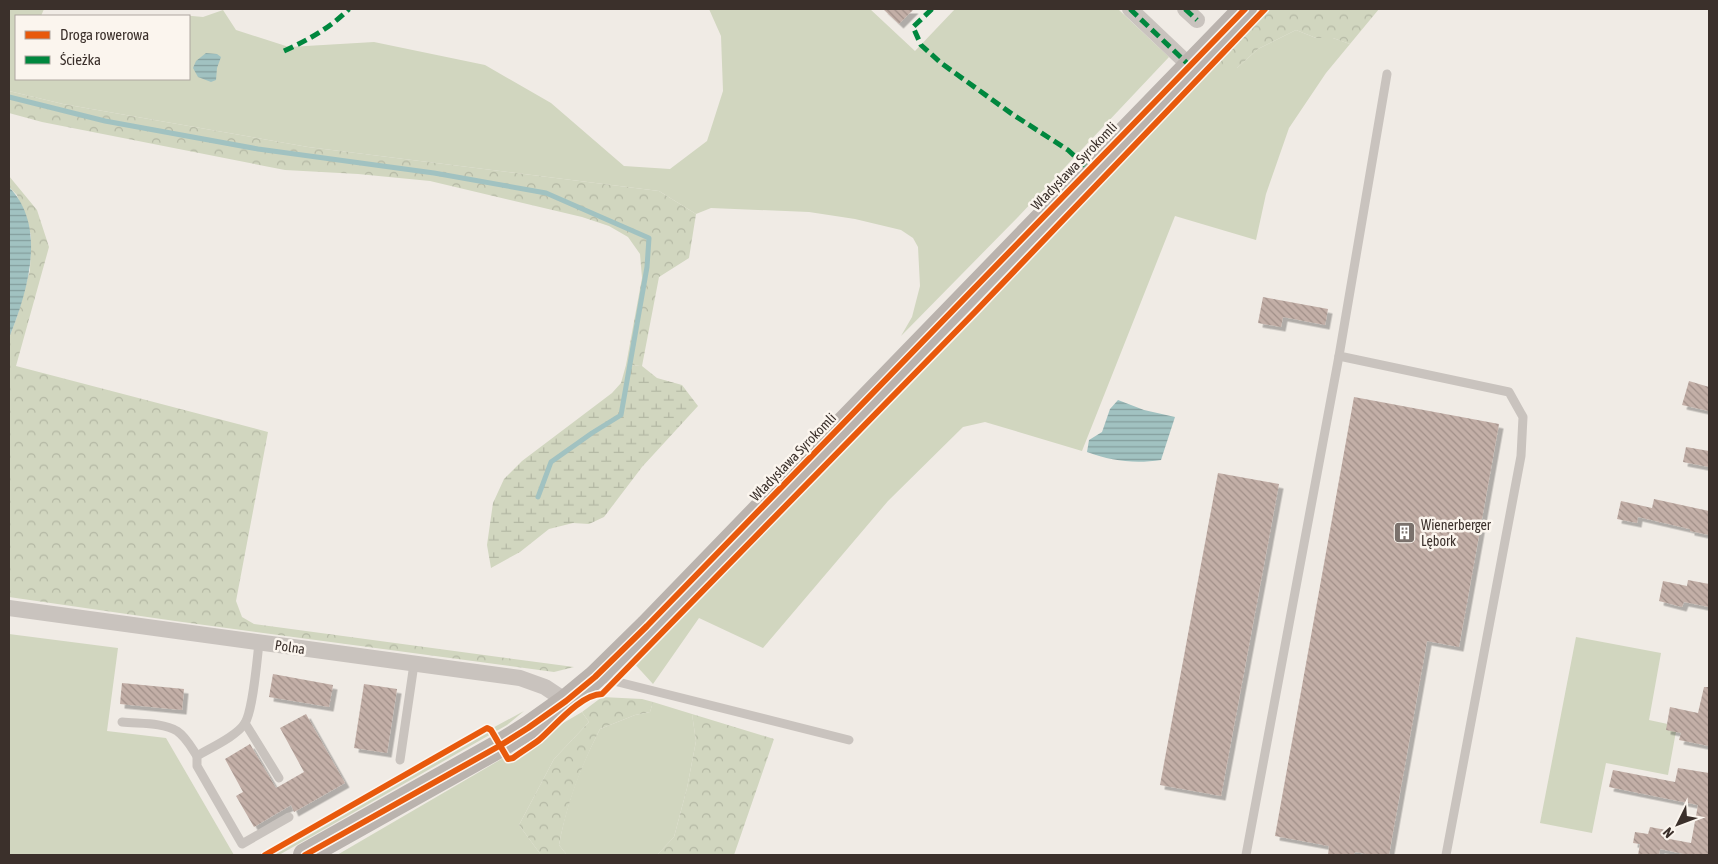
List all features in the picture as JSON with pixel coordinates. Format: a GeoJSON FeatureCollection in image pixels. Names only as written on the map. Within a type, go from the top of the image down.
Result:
{"type":"FeatureCollection","features":[{"type":"Feature","properties":{"kind":"street"},"geometry":{"type":"LineString","coordinates":[[1130,9],[1189,65]]}},
{"type":"Feature","properties":{"kind":"street","name":"Władysława Syrokomli"},"geometry":{"type":"LineString","coordinates":[[305,855],[501,745],[566,701],[595,677],[647,626],[1245,9]]}},
{"type":"Feature","properties":{"kind":"street","name":"Polna"},"geometry":{"type":"LineString","coordinates":[[9,608],[520,678],[545,687],[566,701]]}},
{"type":"Feature","properties":{"kind":"lane"},"geometry":{"type":"LineString","coordinates":[[1246,855],[1339,356],[1387,74]]}},
{"type":"Feature","properties":{"kind":"lane"},"geometry":{"type":"LineString","coordinates":[[1339,356],[1508,392],[1523,417],[1521,456],[1446,855]]}},
{"type":"Feature","properties":{"kind":"lane"},"geometry":{"type":"LineString","coordinates":[[197,756],[233,734],[245,723],[260,643]]}},
{"type":"Feature","properties":{"kind":"lane"},"geometry":{"type":"LineString","coordinates":[[400,760],[414,664]]}},
{"type":"Feature","properties":{"kind":"lane"},"geometry":{"type":"LineString","coordinates":[[595,677],[849,740]]}},
{"type":"Feature","properties":{"kind":"lane"},"geometry":{"type":"LineString","coordinates":[[122,722],[167,726],[187,740],[197,756],[197,766],[242,844],[289,817]]}},
{"type":"Feature","properties":{"kind":"lane"},"geometry":{"type":"LineString","coordinates":[[245,723],[279,778]]}},
{"type":"Feature","properties":{"kind":"green space"},"geometry":{"type":"Polygon","coordinates":[[[9,9],[44,9],[41,15],[15,15],[15,80],[190,80],[190,16],[203,17],[223,10],[236,30],[289,47],[374,42],[485,65],[551,103],[624,166],[670,169],[707,141],[723,91],[721,36],[709,9],[870,9],[915,51],[955,9],[1118,9],[1169,57],[1018,217],[901,336],[912,317],[920,286],[918,247],[913,238],[901,230],[855,219],[809,212],[711,208],[696,214],[659,191],[308,147],[63,104],[9,91],[9,9]]]}},
{"type":"Feature","properties":{"kind":"green space"},"geometry":{"type":"Polygon","coordinates":[[[1264,9],[1379,9],[1350,44],[1333,38],[1316,38],[1296,30],[1258,49],[1237,68],[1207,68],[1264,9]]]}},
{"type":"Feature","properties":{"kind":"green space"},"geometry":{"type":"Polygon","coordinates":[[[1296,30],[1316,38],[1333,38],[1350,44],[1326,73],[1289,128],[1266,194],[1256,240],[1175,216],[1082,451],[985,422],[963,427],[888,501],[763,648],[699,618],[653,684],[632,661],[823,459],[1207,68],[1237,68],[1258,49],[1296,30]]]}},
{"type":"Feature","properties":{"kind":"green space"},"geometry":{"type":"Polygon","coordinates":[[[9,91],[63,104],[308,147],[659,191],[696,214],[689,258],[659,277],[642,366],[626,365],[642,278],[640,254],[628,237],[609,226],[582,217],[430,181],[358,174],[285,170],[42,122],[9,113],[9,91]]]}},
{"type":"Feature","properties":{"kind":"green space"},"geometry":{"type":"Polygon","coordinates":[[[9,176],[37,210],[49,247],[16,366],[268,432],[236,601],[242,617],[254,624],[574,667],[554,672],[9,597],[9,338],[30,270],[31,235],[17,195],[9,187],[9,176]]]}},
{"type":"Feature","properties":{"kind":"green space"},"geometry":{"type":"Polygon","coordinates":[[[626,365],[642,366],[657,378],[682,385],[698,406],[642,467],[604,517],[589,524],[573,523],[549,529],[520,552],[491,568],[487,545],[493,503],[504,479],[522,461],[612,393],[621,383],[626,365]]]}},
{"type":"Feature","properties":{"kind":"green space"},"geometry":{"type":"Polygon","coordinates":[[[9,634],[118,648],[107,731],[166,738],[234,855],[9,855],[9,634]]]}},
{"type":"Feature","properties":{"kind":"green space"},"geometry":{"type":"Polygon","coordinates":[[[1576,637],[1661,653],[1649,720],[1677,726],[1668,775],[1606,763],[1592,833],[1540,823],[1576,637]]]}},
{"type":"Feature","properties":{"kind":"green space"},"geometry":{"type":"Polygon","coordinates":[[[602,697],[642,699],[653,702],[650,712],[635,715],[600,729],[581,771],[566,814],[559,845],[567,855],[541,855],[519,825],[554,759],[589,722],[582,712],[602,697]]]}},
{"type":"Feature","properties":{"kind":"green space"},"geometry":{"type":"Polygon","coordinates":[[[653,702],[692,714],[696,741],[687,788],[674,837],[657,855],[567,855],[559,845],[566,814],[580,772],[600,729],[635,715],[650,712],[653,702]]]}},
{"type":"Feature","properties":{"kind":"green space"},"geometry":{"type":"Polygon","coordinates":[[[524,711],[507,725],[279,855],[258,855],[524,711]]]}},
{"type":"Feature","properties":{"kind":"green space"},"geometry":{"type":"Polygon","coordinates":[[[582,712],[589,722],[554,759],[519,825],[541,855],[337,855],[582,712]]]}},
{"type":"Feature","properties":{"kind":"green space"},"geometry":{"type":"Polygon","coordinates":[[[692,714],[774,739],[734,855],[657,855],[674,837],[687,788],[696,741],[692,714]]]}},
{"type":"Feature","properties":{"kind":"water"},"geometry":{"type":"Polygon","coordinates":[[[206,53],[217,54],[221,57],[217,68],[216,80],[211,82],[198,77],[193,68],[196,61],[206,53]]]}},
{"type":"Feature","properties":{"kind":"water"},"geometry":{"type":"Polygon","coordinates":[[[9,187],[21,203],[28,221],[31,240],[27,281],[9,338],[9,187]]]}},
{"type":"Feature","properties":{"kind":"water"},"geometry":{"type":"Polygon","coordinates":[[[1118,400],[1144,410],[1175,417],[1161,460],[1123,461],[1087,452],[1089,440],[1102,432],[1110,409],[1118,400]]]}},
{"type":"Feature","properties":{"kind":"building"},"geometry":{"type":"Polygon","coordinates":[[[883,9],[914,9],[899,24],[883,9]]]}},
{"type":"Feature","properties":{"kind":"building"},"geometry":{"type":"Polygon","coordinates":[[[1263,297],[1328,309],[1325,325],[1283,317],[1281,327],[1258,323],[1263,297]]]}},
{"type":"Feature","properties":{"kind":"building"},"geometry":{"type":"Polygon","coordinates":[[[1689,381],[1709,387],[1709,411],[1682,405],[1689,381]]]}},
{"type":"Feature","properties":{"kind":"building","name":"Wienerberger Lębork"},"geometry":{"type":"Polygon","coordinates":[[[1354,397],[1499,424],[1459,647],[1427,641],[1389,855],[1355,852],[1354,855],[1328,855],[1329,846],[1275,836],[1354,397]]]}},
{"type":"Feature","properties":{"kind":"building"},"geometry":{"type":"Polygon","coordinates":[[[1686,447],[1709,451],[1709,467],[1683,462],[1686,447]]]}},
{"type":"Feature","properties":{"kind":"building"},"geometry":{"type":"Polygon","coordinates":[[[1218,473],[1279,484],[1221,796],[1160,785],[1218,473]]]}},
{"type":"Feature","properties":{"kind":"building"},"geometry":{"type":"Polygon","coordinates":[[[1654,499],[1709,511],[1709,535],[1638,517],[1637,523],[1617,519],[1621,501],[1652,508],[1654,499]]]}},
{"type":"Feature","properties":{"kind":"building"},"geometry":{"type":"Polygon","coordinates":[[[1688,580],[1709,584],[1709,607],[1684,602],[1682,607],[1659,601],[1663,581],[1687,586],[1688,580]]]}},
{"type":"Feature","properties":{"kind":"building"},"geometry":{"type":"Polygon","coordinates":[[[273,674],[333,685],[329,707],[269,697],[273,674]]]}},
{"type":"Feature","properties":{"kind":"building"},"geometry":{"type":"Polygon","coordinates":[[[122,683],[184,689],[182,710],[120,704],[122,683]]]}},
{"type":"Feature","properties":{"kind":"building"},"geometry":{"type":"Polygon","coordinates":[[[364,684],[397,689],[387,753],[354,748],[364,684]]]}},
{"type":"Feature","properties":{"kind":"building"},"geometry":{"type":"Polygon","coordinates":[[[1704,687],[1709,687],[1709,746],[1679,740],[1681,733],[1666,730],[1670,707],[1698,713],[1704,687]]]}},
{"type":"Feature","properties":{"kind":"building"},"geometry":{"type":"Polygon","coordinates":[[[306,714],[345,783],[294,812],[291,805],[254,827],[236,796],[243,792],[225,759],[250,744],[276,788],[304,772],[280,728],[306,714]]]}},
{"type":"Feature","properties":{"kind":"building"},"geometry":{"type":"Polygon","coordinates":[[[1678,768],[1709,773],[1709,855],[1689,855],[1660,849],[1659,855],[1638,855],[1640,844],[1633,843],[1635,832],[1648,834],[1650,827],[1666,830],[1664,838],[1691,843],[1698,805],[1609,787],[1613,770],[1675,782],[1678,768]]]}},
{"type":"Feature","properties":{"kind":"waterway"},"geometry":{"type":"LineString","coordinates":[[9,97],[105,121],[258,149],[434,173],[546,193],[649,238],[647,267],[621,415],[551,462],[538,497]]}},
{"type":"Feature","properties":{"kind":"marked path"},"geometry":{"type":"LineString","coordinates":[[284,51],[318,33],[349,9]]}},
{"type":"Feature","properties":{"kind":"marked path"},"geometry":{"type":"LineString","coordinates":[[932,9],[913,27],[921,45],[941,63],[1012,114],[1068,150],[1089,169]]}},
{"type":"Feature","properties":{"kind":"marked path"},"geometry":{"type":"LineString","coordinates":[[1130,9],[1189,65]]}},
{"type":"Feature","properties":{"kind":"marked path"},"geometry":{"type":"LineString","coordinates":[[1185,9],[1197,20]]}},
{"type":"Feature","properties":{"kind":"cycle path"},"geometry":{"type":"LineString","coordinates":[[305,855],[501,745],[566,701],[595,677],[647,626],[1245,9]]}},
{"type":"Feature","properties":{"kind":"cycle path"},"geometry":{"type":"LineString","coordinates":[[265,855],[487,728],[491,730],[508,759],[513,758],[539,740],[577,705],[594,695],[602,694],[975,312],[1265,9]]}},
{"type":"Feature","properties":{"kind":"place","name":"Wienerberger Lębork"},"geometry":{"type":"Point","coordinates":[1405,533]}}]}
